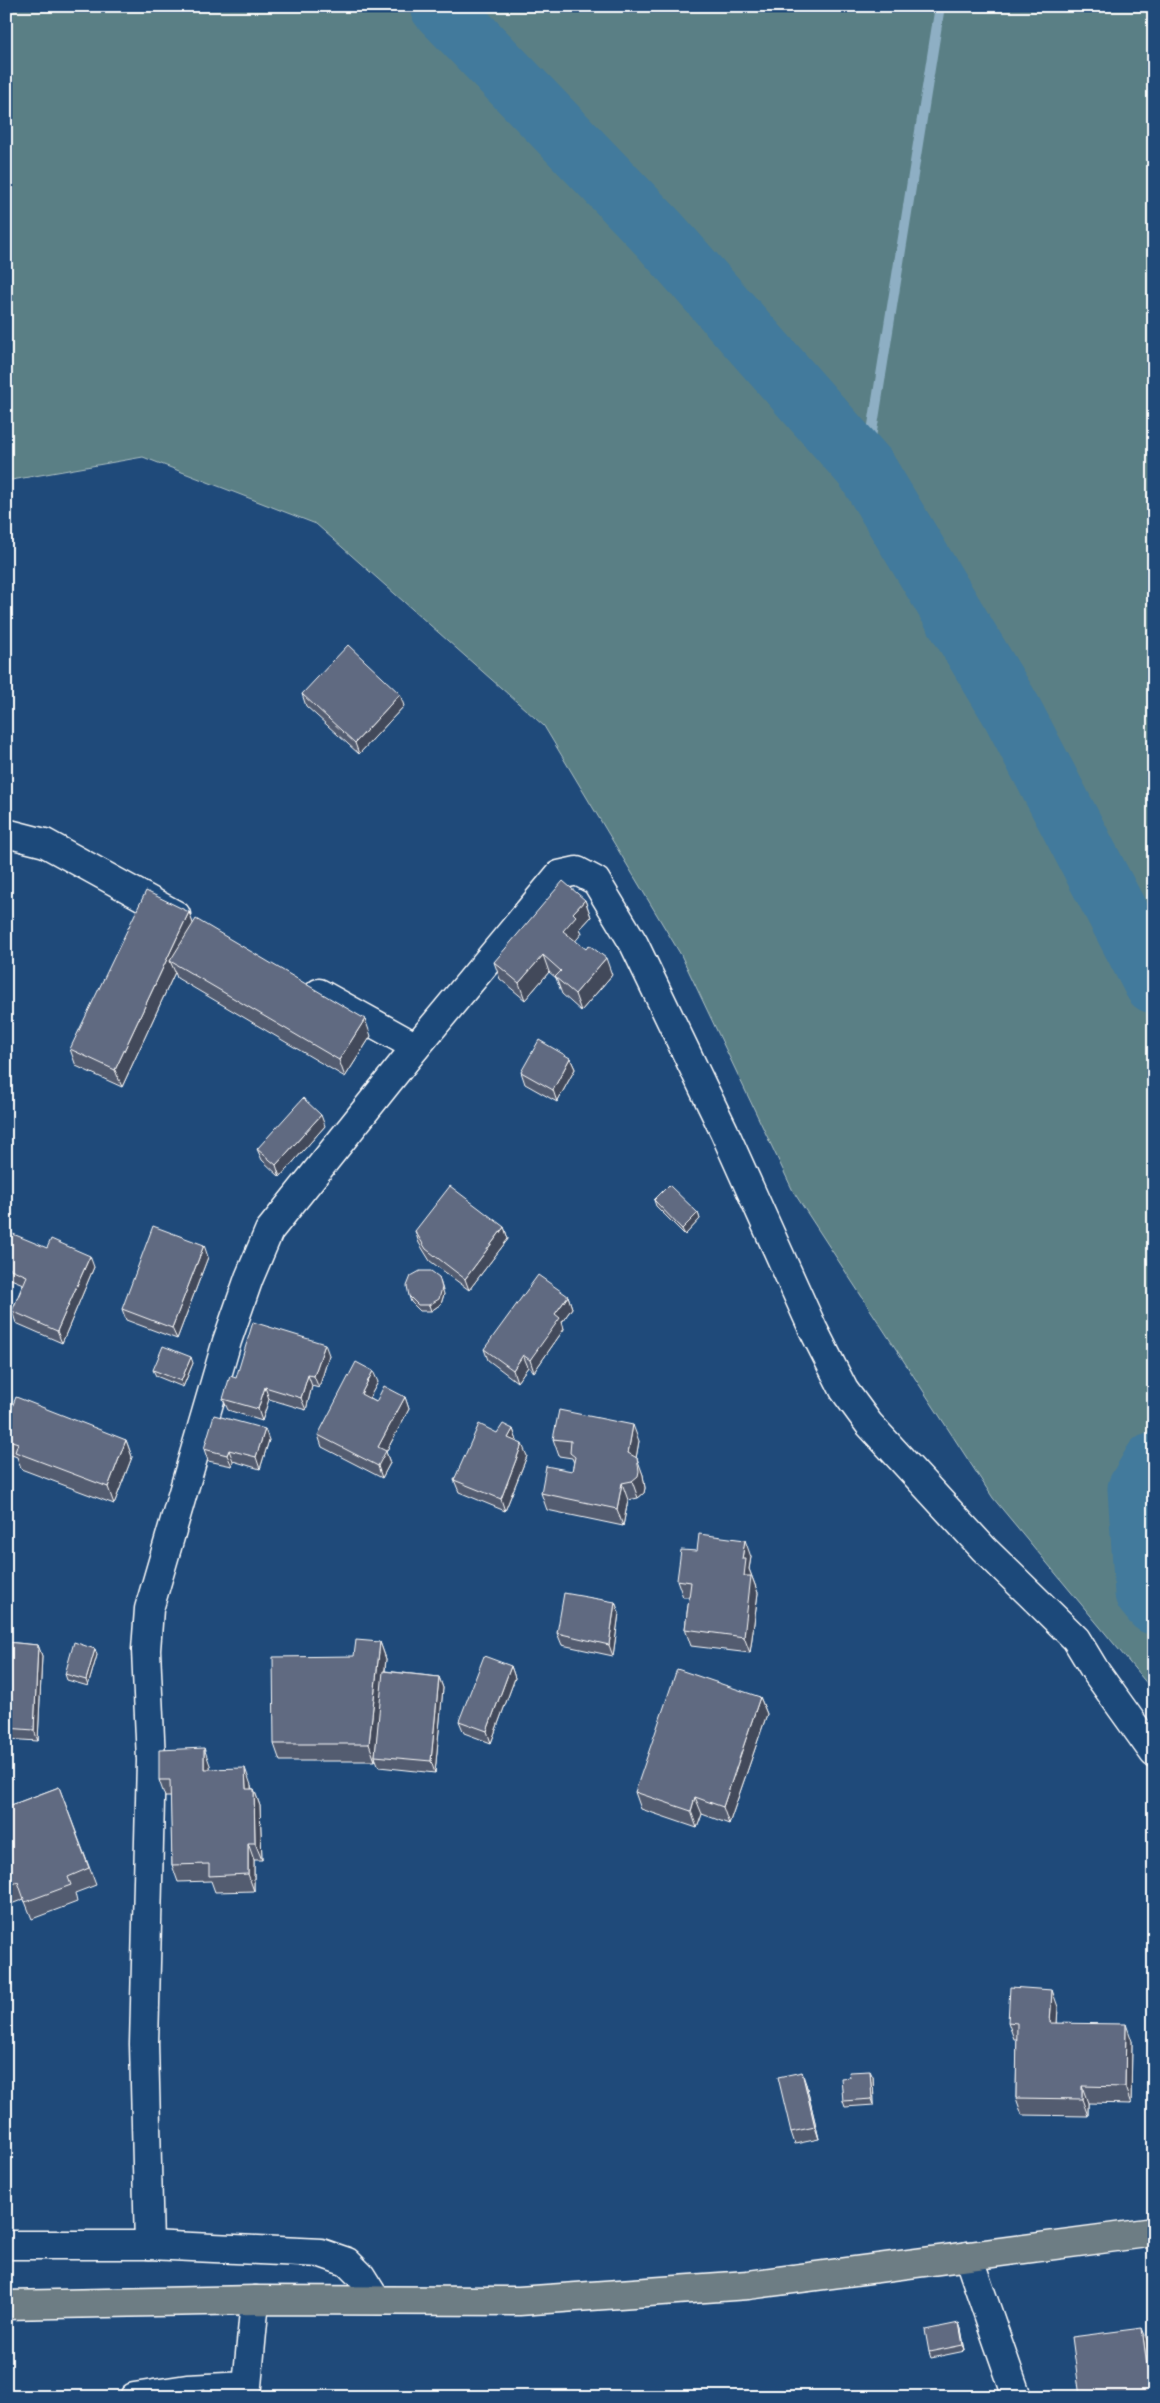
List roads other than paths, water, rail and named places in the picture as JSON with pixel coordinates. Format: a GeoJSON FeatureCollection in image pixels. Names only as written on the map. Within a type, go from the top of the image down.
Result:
{"type":"FeatureCollection","features":[{"type":"Feature","properties":{"kind":"highway"},"geometry":{"type":"LineString","coordinates":[[6,2305],[255,2300],[519,2301],[748,2285],[1154,2232]]}},
{"type":"Feature","properties":{"kind":"street"},"geometry":{"type":"LineString","coordinates":[[6,833],[45,843],[200,928]]}},
{"type":"Feature","properties":{"kind":"street"},"geometry":{"type":"LineString","coordinates":[[149,2245],[144,2044],[151,1760],[146,1650],[149,1609],[227,1341],[249,1278],[269,1231],[416,1047],[559,875],[577,871],[596,880],[634,944],[724,1131],[813,1329],[844,1390],[869,1424],[984,1549],[1076,1639],[1096,1672],[1154,1753]]}},
{"type":"Feature","properties":{"kind":"street"},"geometry":{"type":"LineString","coordinates":[[295,980],[416,1047]]}},
{"type":"Feature","properties":{"kind":"street"},"geometry":{"type":"LineString","coordinates":[[6,2245],[149,2245],[321,2253],[347,2262],[361,2276],[376,2300]]}},
{"type":"Feature","properties":{"kind":"street"},"geometry":{"type":"LineString","coordinates":[[968,2256],[1017,2397]]}},
{"type":"Feature","properties":{"kind":"street"},"geometry":{"type":"LineString","coordinates":[[134,2397],[187,2389],[246,2391],[255,2300]]}},
{"type":"Feature","properties":{"kind":"waterway"},"geometry":{"type":"LineString","coordinates":[[440,6],[659,234],[866,469],[1011,710],[1154,983]]}},
{"type":"Feature","properties":{"kind":"waterway"},"geometry":{"type":"LineString","coordinates":[[866,469],[940,6]]}},
{"type":"Feature","properties":{"kind":"waterway"},"geometry":{"type":"LineString","coordinates":[[1154,1462],[1138,1489],[1145,1593],[1154,1604]]}}]}
